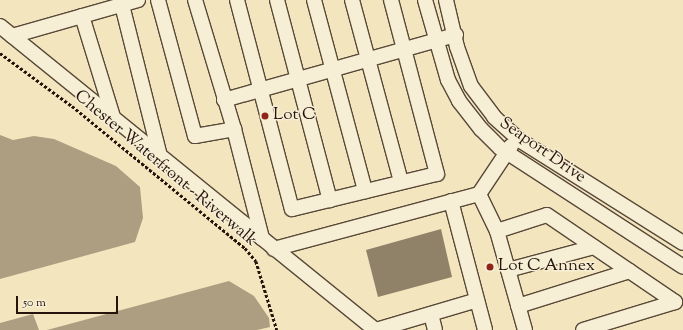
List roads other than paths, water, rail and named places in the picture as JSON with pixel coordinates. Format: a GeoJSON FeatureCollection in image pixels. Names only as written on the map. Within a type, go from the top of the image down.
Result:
{"type":"FeatureCollection","features":[{"type":"Feature","properties":{"kind":"street"},"geometry":{"type":"LineString","coordinates":[[12,36],[138,0]]}},
{"type":"Feature","properties":{"kind":"street"},"geometry":{"type":"LineString","coordinates":[[158,0],[195,136],[234,128]]}},
{"type":"Feature","properties":{"kind":"street"},"geometry":{"type":"LineString","coordinates":[[195,0],[224,100],[234,128],[262,238]]}},
{"type":"Feature","properties":{"kind":"street"},"geometry":{"type":"LineString","coordinates":[[237,0],[262,90],[292,209],[437,174],[391,0]]}},
{"type":"Feature","properties":{"kind":"street"},"geometry":{"type":"LineString","coordinates":[[277,0],[300,80],[330,200]]}},
{"type":"Feature","properties":{"kind":"street"},"geometry":{"type":"LineString","coordinates":[[314,0],[365,191]]}},
{"type":"Feature","properties":{"kind":"street"},"geometry":{"type":"LineString","coordinates":[[352,0],[401,182]]}},
{"type":"Feature","properties":{"kind":"street","name":"Seaport Drive"},"geometry":{"type":"LineString","coordinates":[[425,0],[448,80],[459,101],[481,129],[507,152],[683,267]]}},
{"type":"Feature","properties":{"kind":"street","name":"Seaport Drive"},"geometry":{"type":"LineString","coordinates":[[446,0],[456,35],[457,47],[471,86],[494,117],[518,137],[683,243]]}},
{"type":"Feature","properties":{"kind":"street"},"geometry":{"type":"LineString","coordinates":[[122,5],[160,156]]}},
{"type":"Feature","properties":{"kind":"street"},"geometry":{"type":"LineString","coordinates":[[82,16],[113,117]]}},
{"type":"Feature","properties":{"kind":"street"},"geometry":{"type":"LineString","coordinates":[[0,26],[375,330],[477,300]]}},
{"type":"Feature","properties":{"kind":"street"},"geometry":{"type":"LineString","coordinates":[[224,100],[300,80],[456,35]]}},
{"type":"Feature","properties":{"kind":"street"},"geometry":{"type":"LineString","coordinates":[[274,248],[479,194],[518,137]]}},
{"type":"Feature","properties":{"kind":"street"},"geometry":{"type":"LineString","coordinates":[[479,194],[497,231],[526,330]]}},
{"type":"Feature","properties":{"kind":"street"},"geometry":{"type":"LineString","coordinates":[[451,202],[485,330]]}},
{"type":"Feature","properties":{"kind":"street"},"geometry":{"type":"LineString","coordinates":[[497,231],[547,215],[675,302],[583,330]]}},
{"type":"Feature","properties":{"kind":"street"},"geometry":{"type":"LineString","coordinates":[[508,270],[594,247]]}},
{"type":"Feature","properties":{"kind":"street"},"geometry":{"type":"LineString","coordinates":[[518,306],[630,272]]}},
{"type":"Feature","properties":{"kind":"street"},"geometry":{"type":"LineString","coordinates":[[431,314],[435,330]]}},
{"type":"Feature","properties":{"kind":"place","name":"Lot C"},"geometry":{"type":"Point","coordinates":[265,116]}},
{"type":"Feature","properties":{"kind":"place","name":"Lot C Annex"},"geometry":{"type":"Point","coordinates":[490,267]}}]}
